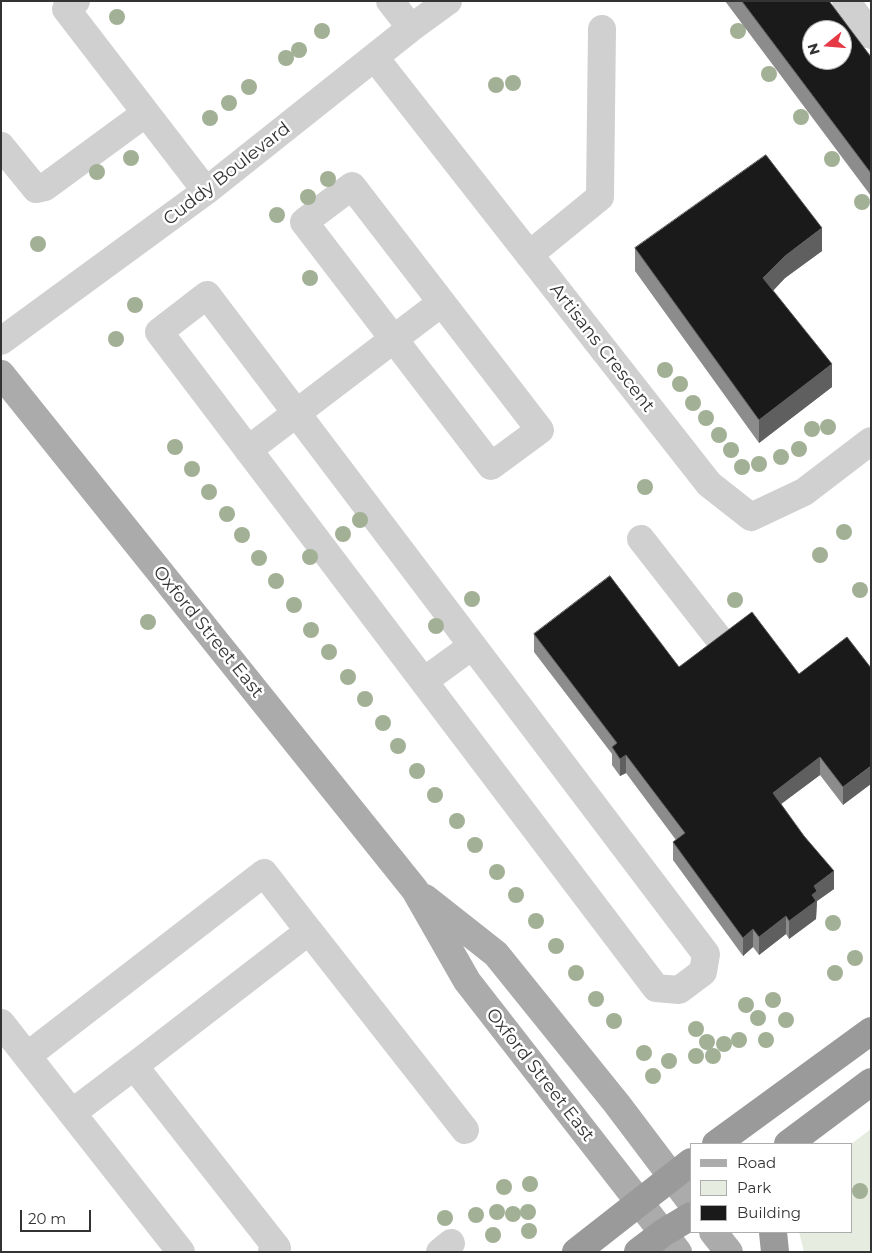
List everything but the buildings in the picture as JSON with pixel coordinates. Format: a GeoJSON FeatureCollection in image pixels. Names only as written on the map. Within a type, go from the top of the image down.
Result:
{"type":"FeatureCollection","features":[{"type":"Feature","properties":{"kind":"highway"},"geometry":{"type":"LineString","coordinates":[[717,1143],[871,1031]]}},
{"type":"Feature","properties":{"kind":"highway"},"geometry":{"type":"LineString","coordinates":[[789,1143],[871,1082]]}},
{"type":"Feature","properties":{"kind":"highway"},"geometry":{"type":"LineString","coordinates":[[812,1143],[848,1100]]}},
{"type":"Feature","properties":{"kind":"highway"},"geometry":{"type":"LineString","coordinates":[[576,1252],[682,1169]]}},
{"type":"Feature","properties":{"kind":"highway"},"geometry":{"type":"LineString","coordinates":[[638,1252],[670,1243],[690,1217]]}},
{"type":"Feature","properties":{"kind":"highway"},"geometry":{"type":"LineString","coordinates":[[774,1233],[775,1252]]}},
{"type":"Feature","properties":{"kind":"main road","name":"Oxford Street East"},"geometry":{"type":"LineString","coordinates":[[1,374],[415,890],[467,981],[670,1243]]}},
{"type":"Feature","properties":{"kind":"main road","name":"Oxford Street East"},"geometry":{"type":"LineString","coordinates":[[415,890],[496,954],[618,1104],[682,1169],[690,1198]]}},
{"type":"Feature","properties":{"kind":"main road"},"geometry":{"type":"LineString","coordinates":[[714,1233],[729,1252]]}},
{"type":"Feature","properties":{"kind":"street"},"geometry":{"type":"LineString","coordinates":[[390,1],[412,28]]}},
{"type":"Feature","properties":{"kind":"street","name":"Cuddy Boulevard"},"geometry":{"type":"LineString","coordinates":[[1,341],[206,191],[448,1]]}},
{"type":"Feature","properties":{"kind":"street"},"geometry":{"type":"LineString","coordinates":[[846,1],[871,35]]}},
{"type":"Feature","properties":{"kind":"street"},"geometry":{"type":"LineString","coordinates":[[68,4],[146,113],[206,191]]}},
{"type":"Feature","properties":{"kind":"street"},"geometry":{"type":"LineString","coordinates":[[529,255],[600,197],[602,30]]}},
{"type":"Feature","properties":{"kind":"street","name":"Artisans Crescent"},"geometry":{"type":"LineString","coordinates":[[375,58],[709,484],[751,517],[804,492],[871,441]]}},
{"type":"Feature","properties":{"kind":"street"},"geometry":{"type":"LineString","coordinates":[[1,146],[36,189],[45,187],[146,113]]}},
{"type":"Feature","properties":{"kind":"street"},"geometry":{"type":"LineString","coordinates":[[352,186],[540,430],[491,466],[394,339],[304,222],[352,186]]}},
{"type":"Feature","properties":{"kind":"street"},"geometry":{"type":"LineString","coordinates":[[207,295],[296,414],[706,954],[703,972],[679,990],[656,988],[159,332],[207,295]]}},
{"type":"Feature","properties":{"kind":"street"},"geometry":{"type":"LineString","coordinates":[[248,450],[441,303]]}},
{"type":"Feature","properties":{"kind":"street"},"geometry":{"type":"LineString","coordinates":[[640,539],[727,649]]}},
{"type":"Feature","properties":{"kind":"street"},"geometry":{"type":"LineString","coordinates":[[424,681],[472,646]]}},
{"type":"Feature","properties":{"kind":"street"},"geometry":{"type":"LineString","coordinates":[[27,1056],[264,873],[465,1130]]}},
{"type":"Feature","properties":{"kind":"street"},"geometry":{"type":"LineString","coordinates":[[72,1113],[309,931]]}},
{"type":"Feature","properties":{"kind":"street"},"geometry":{"type":"LineString","coordinates":[[1,1023],[181,1252]]}},
{"type":"Feature","properties":{"kind":"street"},"geometry":{"type":"LineString","coordinates":[[134,1066],[277,1248],[272,1252]]}},
{"type":"Feature","properties":{"kind":"green space"},"geometry":{"type":"Polygon","coordinates":[[[871,1129],[871,1252],[804,1252],[799,1233],[852,1233],[852,1143],[871,1129]]]}}]}
